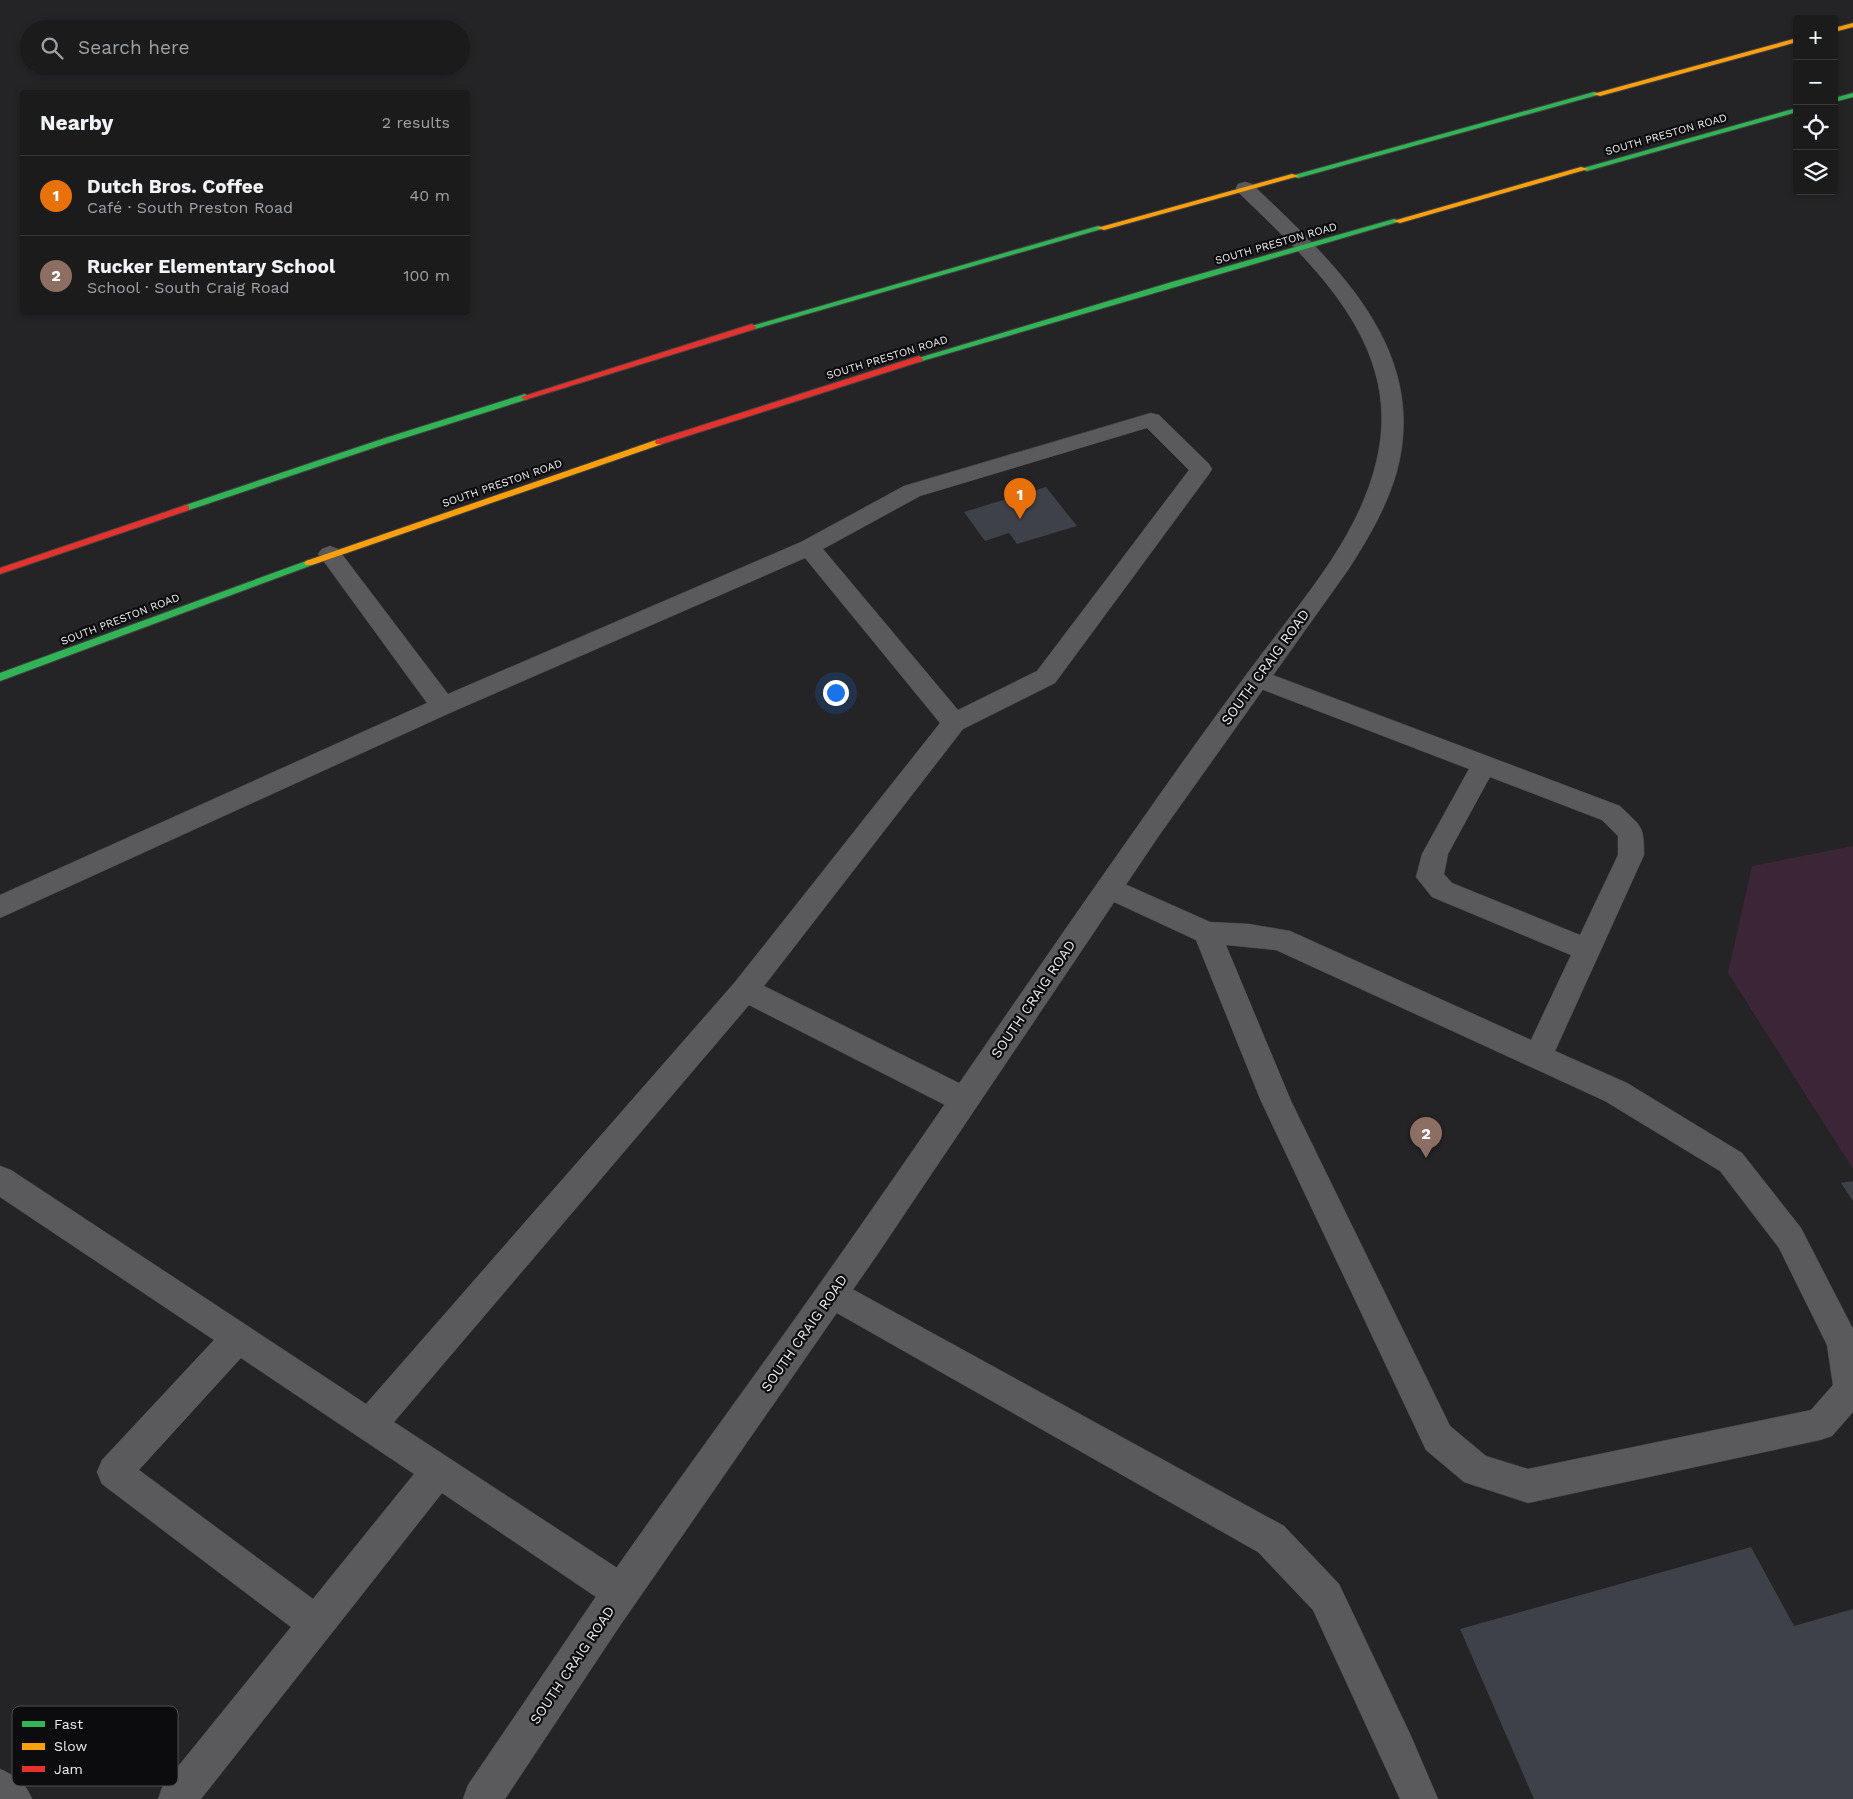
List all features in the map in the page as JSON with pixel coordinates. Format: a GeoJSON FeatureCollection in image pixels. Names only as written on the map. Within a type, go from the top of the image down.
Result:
{"type":"FeatureCollection","features":[{"type":"Feature","properties":{"kind":"main road"},"geometry":{"type":"LineString","coordinates":[[1838,29],[1853,25]]}},
{"type":"Feature","properties":{"kind":"main road"},"geometry":{"type":"LineString","coordinates":[[0,571],[385,441],[691,345],[1245,188],[1793,41]]}},
{"type":"Feature","properties":{"kind":"main road"},"geometry":{"type":"LineString","coordinates":[[1838,99],[1853,95]]}},
{"type":"Feature","properties":{"kind":"main road","name":"SOUTH PRESTON ROAD"},"geometry":{"type":"LineString","coordinates":[[0,677],[330,554],[803,395],[1053,319],[1793,111]]}},
{"type":"Feature","properties":{"kind":"street","name":"SOUTH CRAIG ROAD"},"geometry":{"type":"LineString","coordinates":[[482,1799],[621,1592],[832,1294],[1109,888],[1339,564],[1362,527],[1387,468],[1392,436],[1392,402],[1381,353],[1372,332],[1348,297],[1306,247],[1245,188]]}},
{"type":"Feature","properties":{"kind":"street"},"geometry":{"type":"LineString","coordinates":[[0,907],[443,706],[809,547],[912,491],[1151,420],[1201,469],[1046,677],[954,723],[745,990],[370,1425]]}},
{"type":"Feature","properties":{"kind":"street"},"geometry":{"type":"LineString","coordinates":[[809,547],[954,723]]}},
{"type":"Feature","properties":{"kind":"street"},"geometry":{"type":"LineString","coordinates":[[330,554],[443,706]]}},
{"type":"Feature","properties":{"kind":"street"},"geometry":{"type":"LineString","coordinates":[[1257,678],[1611,813],[1632,833],[1631,855],[1538,1057]]}},
{"type":"Feature","properties":{"kind":"street"},"geometry":{"type":"LineString","coordinates":[[1484,765],[1435,854],[1430,878],[1442,890],[1588,950]]}},
{"type":"Feature","properties":{"kind":"street"},"geometry":{"type":"LineString","coordinates":[[1109,888],[1207,933],[1280,939],[1616,1092],[1731,1162],[1790,1238],[1843,1343],[1850,1390],[1820,1424],[1528,1486],[1476,1470],[1438,1438],[1276,1102],[1207,933]]}},
{"type":"Feature","properties":{"kind":"street"},"geometry":{"type":"LineString","coordinates":[[745,990],[964,1100]]}},
{"type":"Feature","properties":{"kind":"street"},"geometry":{"type":"LineString","coordinates":[[0,1180],[621,1592]]}},
{"type":"Feature","properties":{"kind":"street"},"geometry":{"type":"LineString","coordinates":[[832,1294],[1270,1539],[1326,1597],[1398,1749],[1419,1799]]}},
{"type":"Feature","properties":{"kind":"street"},"geometry":{"type":"LineString","coordinates":[[238,1338],[114,1472],[316,1624]]}},
{"type":"Feature","properties":{"kind":"street"},"geometry":{"type":"LineString","coordinates":[[177,1799],[439,1470]]}},
{"type":"Feature","properties":{"kind":"street"},"geometry":{"type":"LineString","coordinates":[[0,1788],[13,1799]]}},
{"type":"Feature","properties":{"kind":"shaded area"},"geometry":{"type":"Polygon","coordinates":[[[1853,846],[1853,1169],[1728,973],[1752,866],[1853,846]]]}},
{"type":"Feature","properties":{"kind":"building"},"geometry":{"type":"Polygon","coordinates":[[[1046,487],[1077,526],[1017,544],[1009,533],[985,541],[964,512],[1046,487]]]}},
{"type":"Feature","properties":{"kind":"building"},"geometry":{"type":"Polygon","coordinates":[[[1853,1181],[1853,1201],[1841,1183],[1853,1181]]]}},
{"type":"Feature","properties":{"kind":"building"},"geometry":{"type":"Polygon","coordinates":[[[1751,1547],[1794,1626],[1853,1609],[1853,1799],[1534,1799],[1460,1629],[1751,1547]]]}},
{"type":"Feature","properties":{"kind":"traffic: fast"},"geometry":{"type":"LineString","coordinates":[[1295,176],[1597,94]]}},
{"type":"Feature","properties":{"kind":"traffic: fast"},"geometry":{"type":"LineString","coordinates":[[1838,99],[1853,95]]}},
{"type":"Feature","properties":{"kind":"traffic: fast"},"geometry":{"type":"LineString","coordinates":[[1584,169],[1793,111]]}},
{"type":"Feature","properties":{"kind":"traffic: fast"},"geometry":{"type":"LineString","coordinates":[[919,359],[1397,221]]}},
{"type":"Feature","properties":{"kind":"traffic: fast"},"geometry":{"type":"LineString","coordinates":[[752,327],[1101,228]]}},
{"type":"Feature","properties":{"kind":"traffic: fast"},"geometry":{"type":"LineString","coordinates":[[186,508],[385,441],[525,397]]}},
{"type":"Feature","properties":{"kind":"traffic: fast"},"geometry":{"type":"LineString","coordinates":[[0,677],[309,563]]}},
{"type":"Feature","properties":{"kind":"traffic: slow"},"geometry":{"type":"LineString","coordinates":[[1838,29],[1853,25]]}},
{"type":"Feature","properties":{"kind":"traffic: slow"},"geometry":{"type":"LineString","coordinates":[[1597,94],[1793,41]]}},
{"type":"Feature","properties":{"kind":"traffic: slow"},"geometry":{"type":"LineString","coordinates":[[1397,221],[1584,169]]}},
{"type":"Feature","properties":{"kind":"traffic: slow"},"geometry":{"type":"LineString","coordinates":[[1101,228],[1295,176]]}},
{"type":"Feature","properties":{"kind":"traffic: slow"},"geometry":{"type":"LineString","coordinates":[[309,563],[659,442]]}},
{"type":"Feature","properties":{"kind":"traffic: jam"},"geometry":{"type":"LineString","coordinates":[[525,397],[752,327]]}},
{"type":"Feature","properties":{"kind":"traffic: jam"},"geometry":{"type":"LineString","coordinates":[[659,442],[919,359]]}},
{"type":"Feature","properties":{"kind":"traffic: jam"},"geometry":{"type":"LineString","coordinates":[[0,571],[186,508]]}},
{"type":"Feature","properties":{"kind":"place","name":"Dutch Bros. Coffee"},"geometry":{"type":"Point","coordinates":[1020,519]}},
{"type":"Feature","properties":{"kind":"place","name":"Rucker Elementary School"},"geometry":{"type":"Point","coordinates":[1426,1158]}}]}
